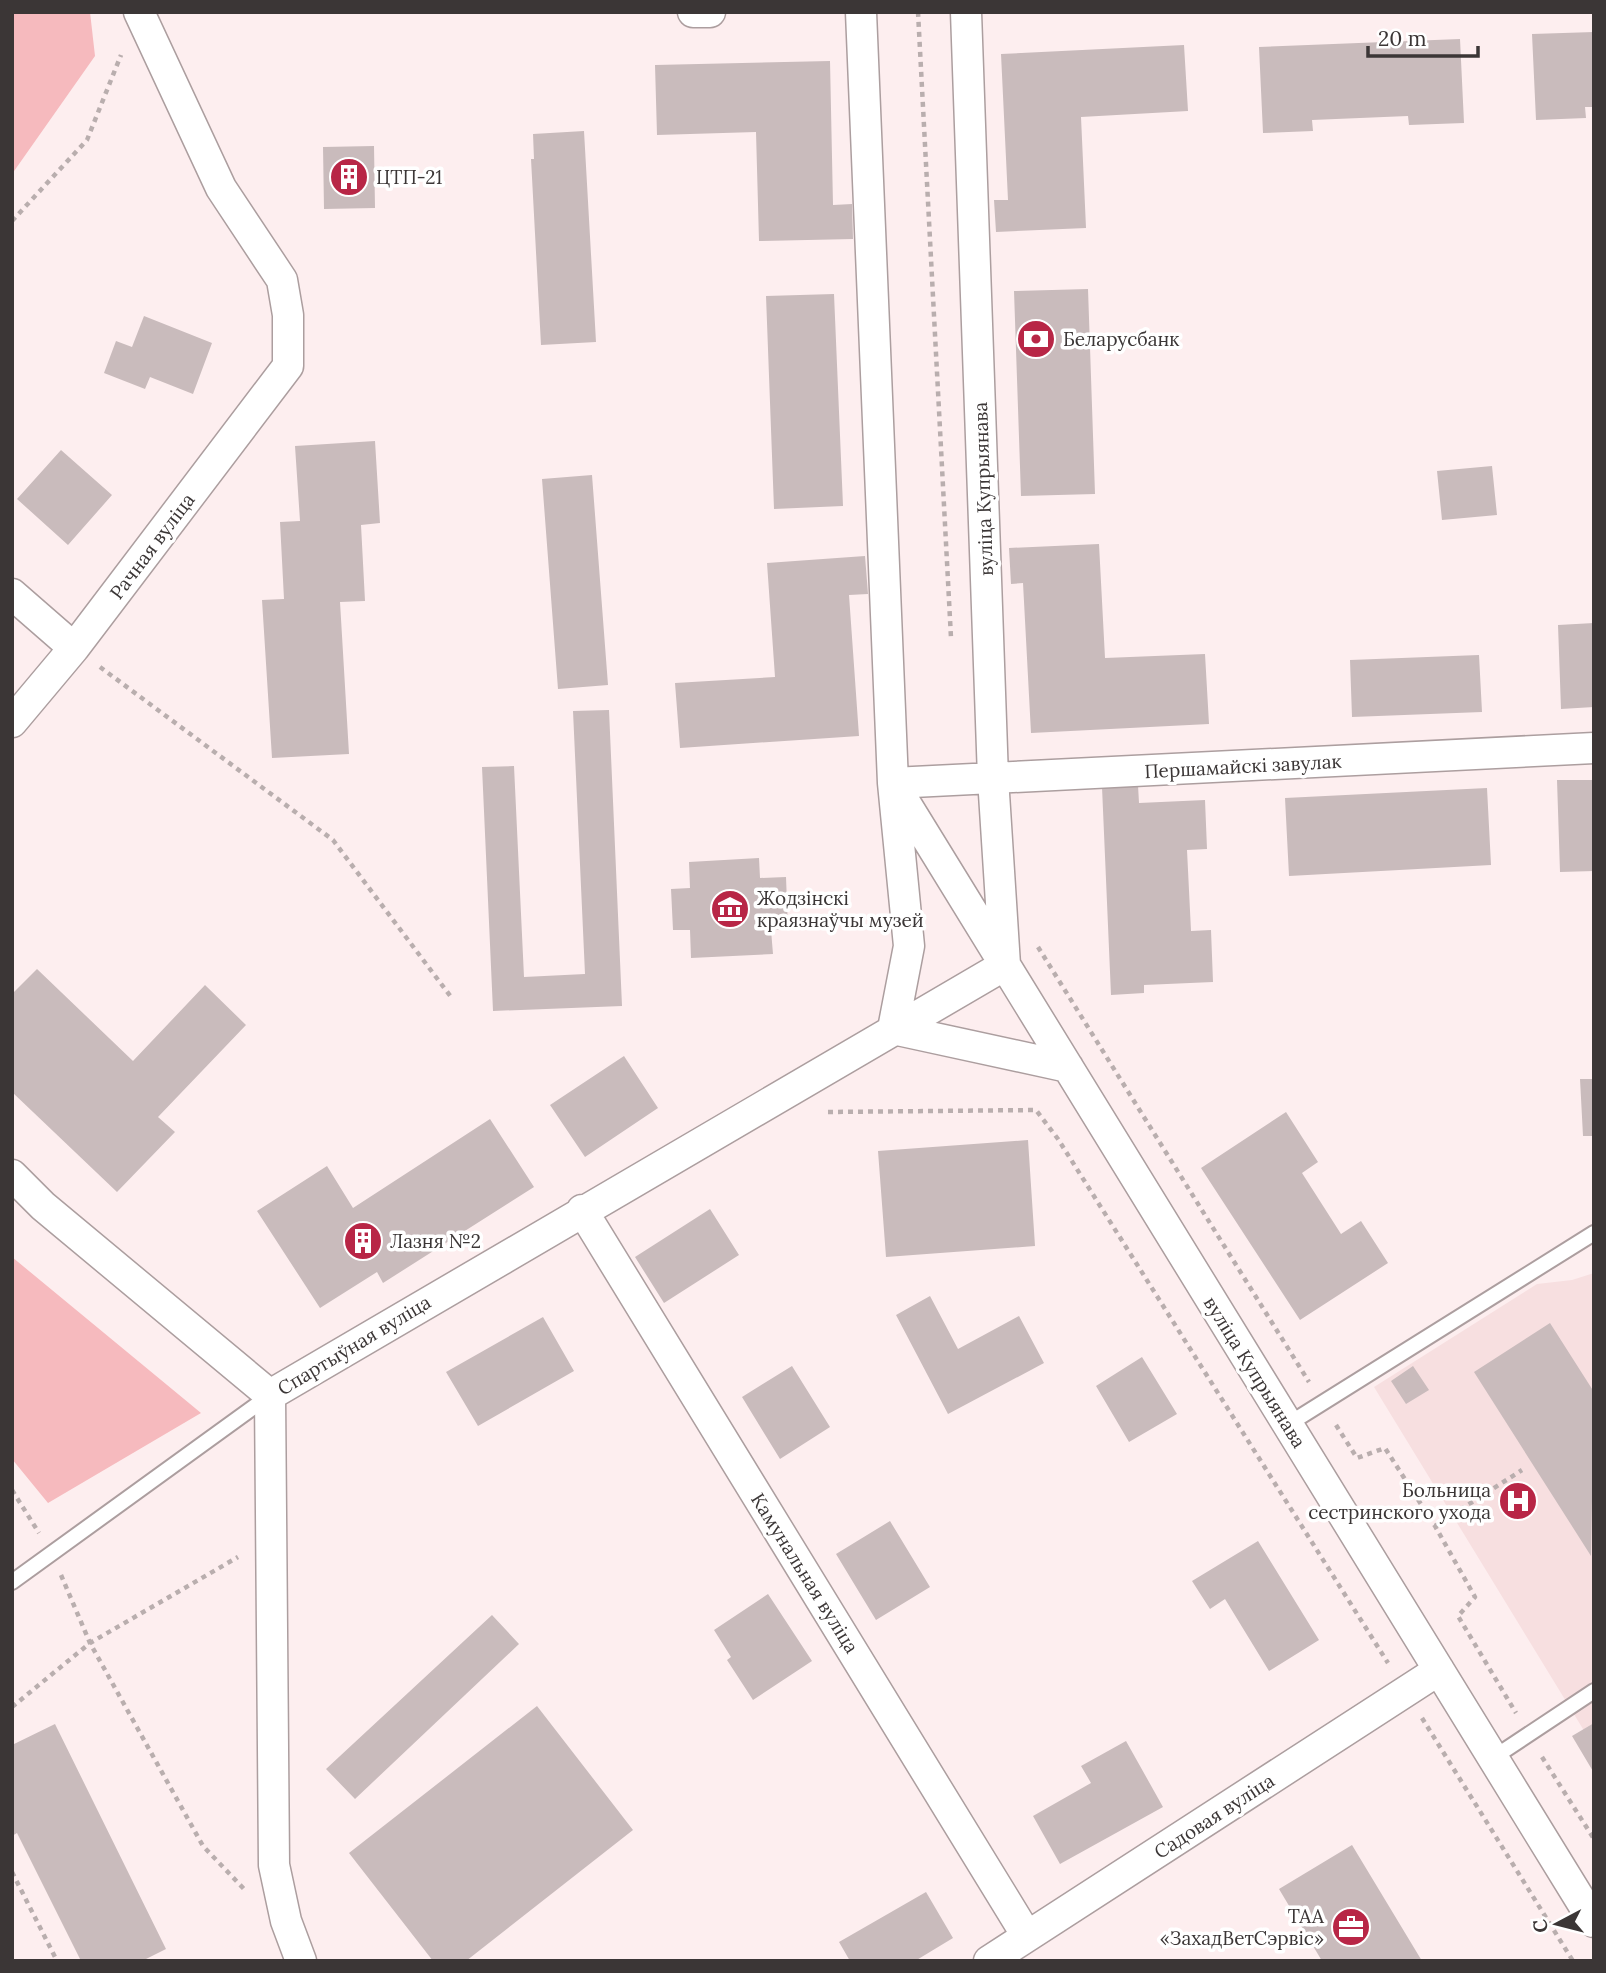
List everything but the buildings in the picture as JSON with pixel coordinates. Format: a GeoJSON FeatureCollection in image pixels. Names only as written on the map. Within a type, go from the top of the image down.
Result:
{"type":"FeatureCollection","features":[{"type":"Feature","properties":{"kind":"street","name":"Рачная вуліца"},"geometry":{"type":"LineString","coordinates":[[12,722],[74,648],[288,366],[288,315],[282,280],[221,188],[139,12]]}},
{"type":"Feature","properties":{"kind":"street"},"geometry":{"type":"LineString","coordinates":[[692,12],[710,12]]}},
{"type":"Feature","properties":{"kind":"street","name":"вуліца Купрыянава"},"geometry":{"type":"LineString","coordinates":[[861,12],[893,783],[909,946],[893,1029]]}},
{"type":"Feature","properties":{"kind":"street","name":"вуліца Купрыянава"},"geometry":{"type":"LineString","coordinates":[[966,12],[993,778],[1005,965]]}},
{"type":"Feature","properties":{"kind":"street"},"geometry":{"type":"LineString","coordinates":[[12,594],[74,648]]}},
{"type":"Feature","properties":{"kind":"street","name":"Першамайскі завулак"},"geometry":{"type":"LineString","coordinates":[[893,783],[1594,748]]}},
{"type":"Feature","properties":{"kind":"street","name":"вуліца Купрыянава"},"geometry":{"type":"LineString","coordinates":[[893,783],[1594,1922]]}},
{"type":"Feature","properties":{"kind":"street","name":"Спартыўная вуліца"},"geometry":{"type":"LineString","coordinates":[[301,1961],[286,1922],[274,1865],[270,1395],[582,1210],[1005,965]]}},
{"type":"Feature","properties":{"kind":"street"},"geometry":{"type":"LineString","coordinates":[[893,1029],[1068,1067]]}},
{"type":"Feature","properties":{"kind":"street"},"geometry":{"type":"LineString","coordinates":[[12,1175],[43,1206],[270,1395]]}},
{"type":"Feature","properties":{"kind":"street","name":"Камунальная вуліца"},"geometry":{"type":"LineString","coordinates":[[582,1210],[1027,1936]]}},
{"type":"Feature","properties":{"kind":"street","name":"Садовая вуліца"},"geometry":{"type":"LineString","coordinates":[[989,1961],[1439,1670]]}},
{"type":"Feature","properties":{"kind":"lane"},"geometry":{"type":"LineString","coordinates":[[1287,1424],[1594,1233]]}},
{"type":"Feature","properties":{"kind":"lane"},"geometry":{"type":"LineString","coordinates":[[12,1583],[270,1395]]}},
{"type":"Feature","properties":{"kind":"lane"},"geometry":{"type":"LineString","coordinates":[[1493,1758],[1594,1691]]}},
{"type":"Feature","properties":{"kind":"path"},"geometry":{"type":"LineString","coordinates":[[918,12],[952,645]]}},
{"type":"Feature","properties":{"kind":"path"},"geometry":{"type":"LineString","coordinates":[[12,221],[87,140],[123,51]]}},
{"type":"Feature","properties":{"kind":"path"},"geometry":{"type":"LineString","coordinates":[[74,648],[333,840],[451,997]]}},
{"type":"Feature","properties":{"kind":"path"},"geometry":{"type":"LineString","coordinates":[[1033,940],[1357,1458],[1385,1448],[1435,1526],[1475,1597],[1458,1616],[1594,1839]]}},
{"type":"Feature","properties":{"kind":"path"},"geometry":{"type":"LineString","coordinates":[[828,1112],[1036,1110],[1058,1139],[1573,1961]]}},
{"type":"Feature","properties":{"kind":"path"},"geometry":{"type":"LineString","coordinates":[[1435,1526],[1522,1470]]}},
{"type":"Feature","properties":{"kind":"path"},"geometry":{"type":"LineString","coordinates":[[12,1490],[52,1553],[90,1643],[203,1846],[249,1895]]}},
{"type":"Feature","properties":{"kind":"path"},"geometry":{"type":"LineString","coordinates":[[12,1707],[90,1643],[272,1538]]}},
{"type":"Feature","properties":{"kind":"path"},"geometry":{"type":"LineString","coordinates":[[12,1872],[55,1957]]}},
{"type":"Feature","properties":{"kind":"shaded area"},"geometry":{"type":"Polygon","coordinates":[[[12,12],[90,12],[95,56],[12,174],[12,12]]]}},
{"type":"Feature","properties":{"kind":"shaded area"},"geometry":{"type":"Polygon","coordinates":[[[12,1257],[201,1413],[48,1503],[12,1459],[12,1257]]]}},
{"type":"Feature","properties":{"kind":"shaded area","name":"Больница сестринского ухода"},"geometry":{"type":"Polygon","coordinates":[[[1594,1273],[1594,1747],[1374,1387],[1537,1284],[1572,1280],[1594,1273]]]}},
{"type":"Feature","properties":{"kind":"place","name":"ЦТП-21"},"geometry":{"type":"Point","coordinates":[349,177]}},
{"type":"Feature","properties":{"kind":"place","name":"Беларусбанк"},"geometry":{"type":"Point","coordinates":[1036,339]}},
{"type":"Feature","properties":{"kind":"place","name":"Жодзінскі краязнаўчы музей"},"geometry":{"type":"Point","coordinates":[730,909]}},
{"type":"Feature","properties":{"kind":"place","name":"Лазня №2"},"geometry":{"type":"Point","coordinates":[363,1241]}},
{"type":"Feature","properties":{"kind":"place","name":"Больница сестринского ухода"},"geometry":{"type":"Point","coordinates":[1518,1501]}},
{"type":"Feature","properties":{"kind":"place","name":"ТАА «ЗахадВетСэрвіс»"},"geometry":{"type":"Point","coordinates":[1351,1927]}}]}
